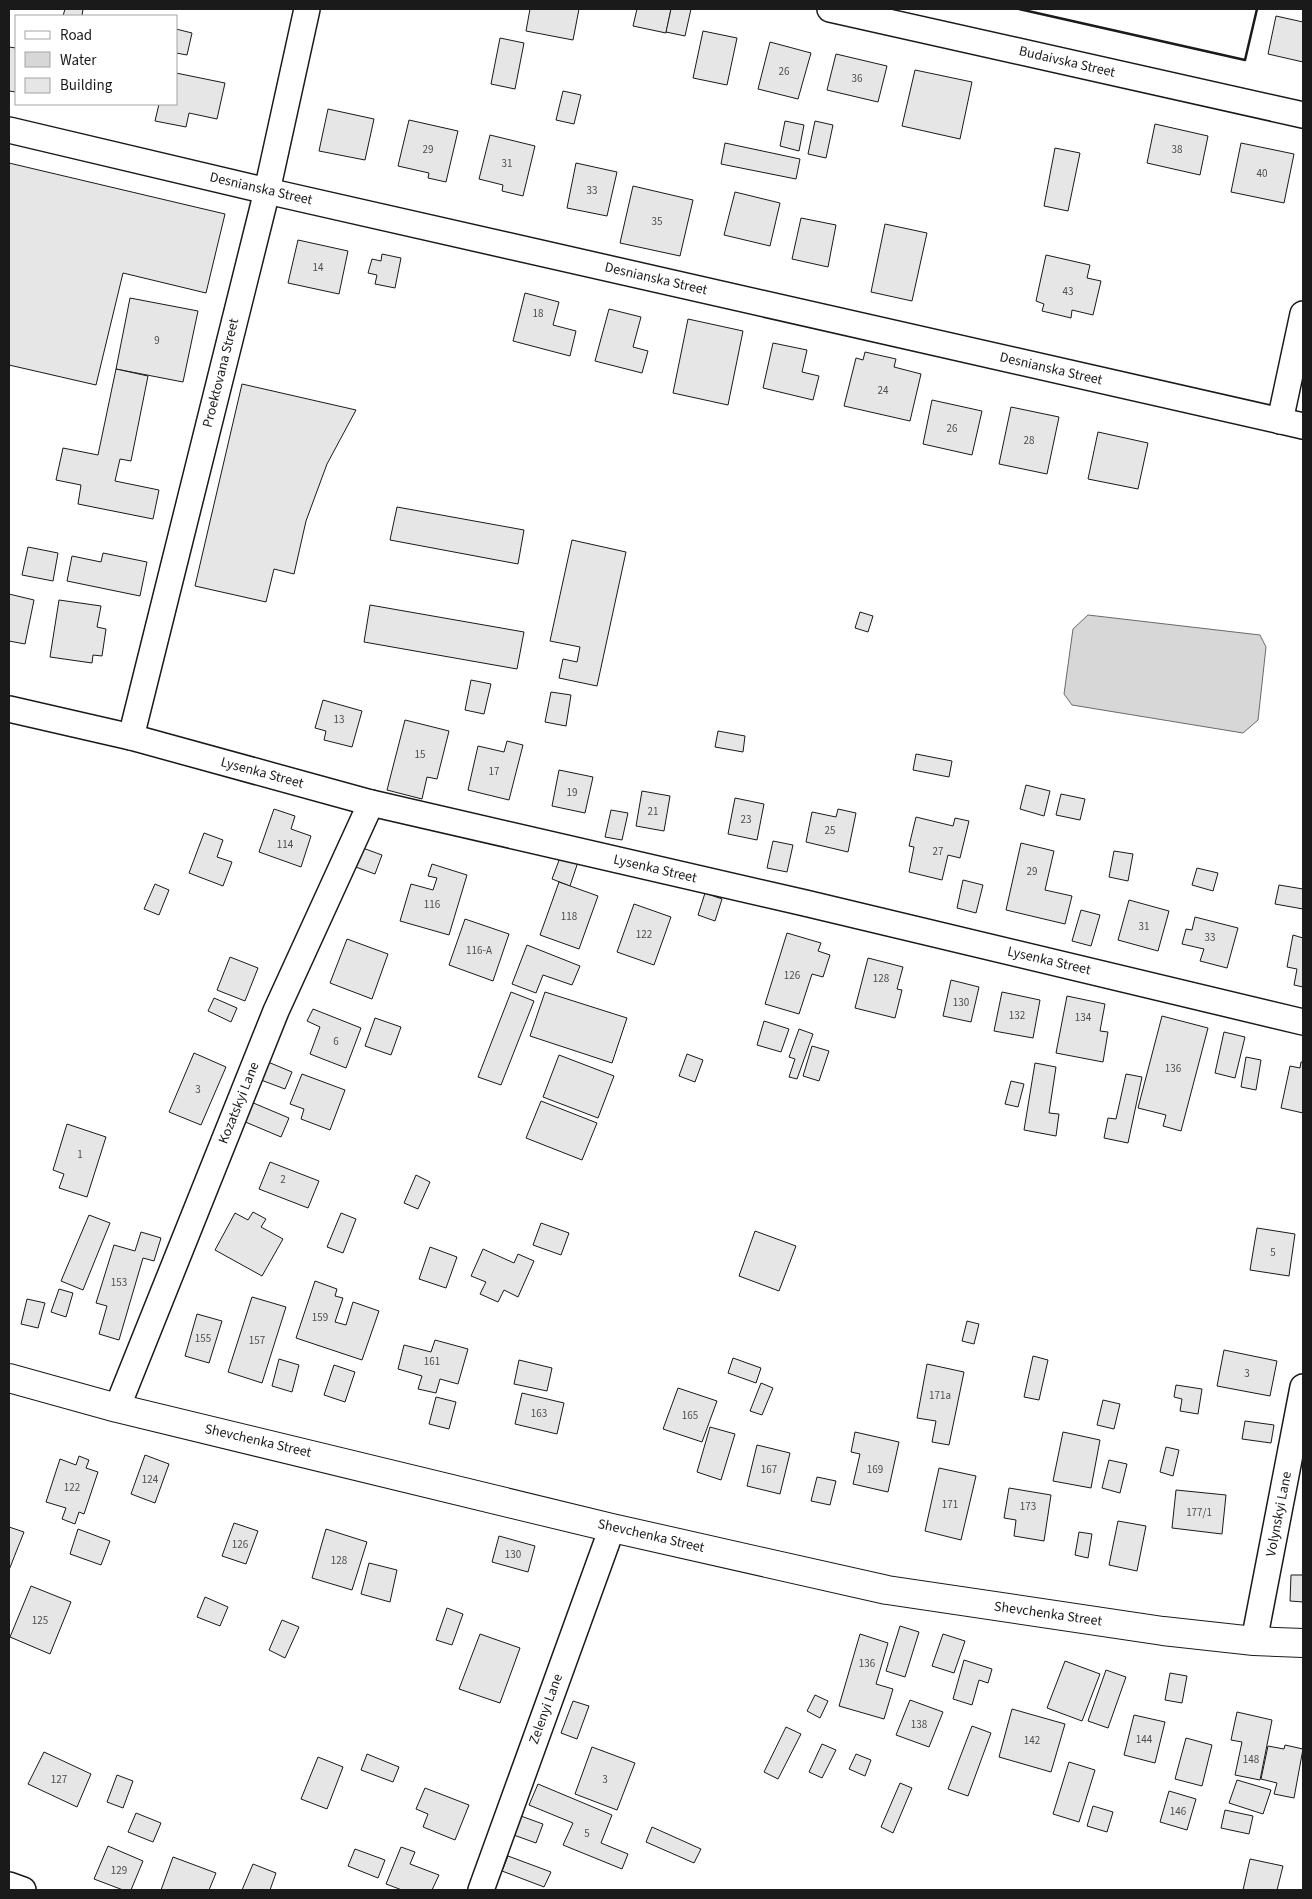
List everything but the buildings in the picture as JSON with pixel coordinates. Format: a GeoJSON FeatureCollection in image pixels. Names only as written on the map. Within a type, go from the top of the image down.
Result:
{"type":"FeatureCollection","features":[{"type":"Feature","properties":{"kind":"street","name":"Proektovana Street"},"geometry":{"type":"LineString","coordinates":[[132,737],[266,191],[307,9]]}},
{"type":"Feature","properties":{"kind":"street","name":"Budaivska Street"},"geometry":{"type":"LineString","coordinates":[[830,9],[1303,115]]}},
{"type":"Feature","properties":{"kind":"street","name":"Desnianska Street"},"geometry":{"type":"LineString","coordinates":[[9,130],[266,191],[1292,423]]}},
{"type":"Feature","properties":{"kind":"street"},"geometry":{"type":"LineString","coordinates":[[1292,423],[1303,314]]}},
{"type":"Feature","properties":{"kind":"street","name":"Lysenka Street"},"geometry":{"type":"LineString","coordinates":[[9,709],[132,737],[371,803],[815,905],[1303,1022]]}},
{"type":"Feature","properties":{"kind":"street","name":"Kozatskyi Lane"},"geometry":{"type":"LineString","coordinates":[[117,1408],[276,1010],[371,803]]}},
{"type":"Feature","properties":{"kind":"street","name":"Shevchenka Street"},"geometry":{"type":"LineString","coordinates":[[9,1378],[117,1408],[612,1528],[887,1590],[1164,1631],[1254,1641],[1303,1643]]}},
{"type":"Feature","properties":{"kind":"street","name":"Volynskyi Lane"},"geometry":{"type":"LineString","coordinates":[[1254,1641],[1303,1387]]}},
{"type":"Feature","properties":{"kind":"street","name":"Zelenyi Lane"},"geometry":{"type":"LineString","coordinates":[[481,1890],[612,1528]]}},
{"type":"Feature","properties":{"kind":"street"},"geometry":{"type":"LineString","coordinates":[[9,1885],[23,1890]]}},
{"type":"Feature","properties":{"kind":"water"},"geometry":{"type":"Polygon","coordinates":[[[1088,615],[1260,635],[1266,647],[1258,720],[1243,733],[1072,705],[1064,694],[1073,629],[1088,615]]]}},
{"type":"Feature","properties":{"kind":"wall"},"geometry":{"type":"LineString","coordinates":[[1019,9],[1245,60],[1257,9]]}}]}
